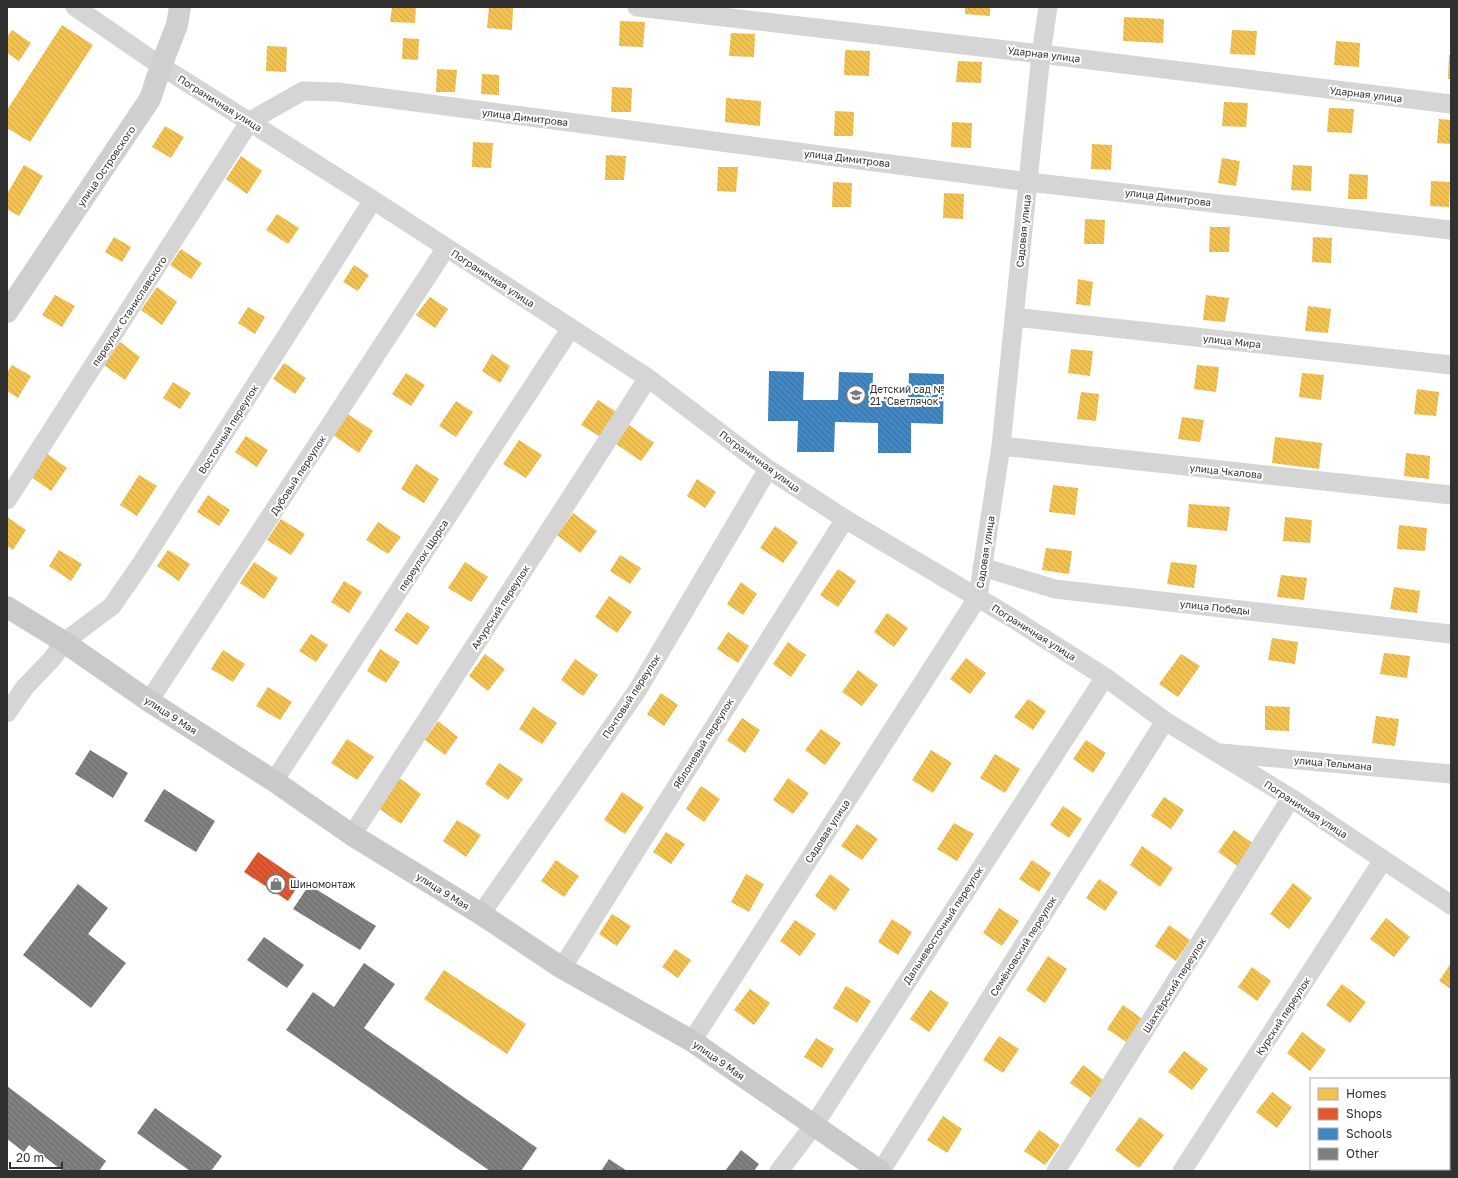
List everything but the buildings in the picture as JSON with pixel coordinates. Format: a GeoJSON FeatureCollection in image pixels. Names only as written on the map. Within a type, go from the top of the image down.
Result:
{"type":"FeatureCollection","features":[{"type":"Feature","properties":{"kind":"main road","name":"улица Островского"},"geometry":{"type":"LineString","coordinates":[[7,312],[150,99],[177,25],[180,7]]}},
{"type":"Feature","properties":{"kind":"main road","name":"улица 9 Мая"},"geometry":{"type":"LineString","coordinates":[[7,607],[64,642],[150,702],[274,781],[352,835],[481,914],[562,968],[692,1041],[881,1171]]}},
{"type":"Feature","properties":{"kind":"street","name":"Пограничная улица"},"geometry":{"type":"LineString","coordinates":[[74,7],[161,66],[250,121],[648,378],[768,469],[845,519],[978,597],[1105,677],[1165,721],[1291,798],[1451,905]]}},
{"type":"Feature","properties":{"kind":"street","name":"Ударная улица"},"geometry":{"type":"LineString","coordinates":[[636,7],[1451,104]]}},
{"type":"Feature","properties":{"kind":"street","name":"Садовая улица"},"geometry":{"type":"LineString","coordinates":[[692,1041],[978,597],[1001,446],[1041,54],[1048,7]]}},
{"type":"Feature","properties":{"kind":"street","name":"улица Димитрова"},"geometry":{"type":"LineString","coordinates":[[250,121],[303,91],[338,92],[1028,182],[1451,230]]}},
{"type":"Feature","properties":{"kind":"street","name":"переулок Станиславского"},"geometry":{"type":"LineString","coordinates":[[7,500],[250,121]]}},
{"type":"Feature","properties":{"kind":"street","name":"Восточный переулок"},"geometry":{"type":"LineString","coordinates":[[7,713],[25,687],[51,660],[64,642],[112,606],[141,564],[373,200]]}},
{"type":"Feature","properties":{"kind":"street","name":"Дубовый переулок"},"geometry":{"type":"LineString","coordinates":[[150,702],[446,248]]}},
{"type":"Feature","properties":{"kind":"street","name":"улица Мира"},"geometry":{"type":"LineString","coordinates":[[1014,317],[1451,364]]}},
{"type":"Feature","properties":{"kind":"street","name":"переулок Щорса"},"geometry":{"type":"LineString","coordinates":[[274,781],[571,328]]}},
{"type":"Feature","properties":{"kind":"street","name":"Амурский переулок"},"geometry":{"type":"LineString","coordinates":[[352,835],[648,378]]}},
{"type":"Feature","properties":{"kind":"street","name":"улица Чкалова"},"geometry":{"type":"LineString","coordinates":[[1001,446],[1451,495]]}},
{"type":"Feature","properties":{"kind":"street","name":"Почтовый переулок"},"geometry":{"type":"LineString","coordinates":[[481,914],[636,690],[768,469]]}},
{"type":"Feature","properties":{"kind":"street","name":"Яблоневый переулок"},"geometry":{"type":"LineString","coordinates":[[562,968],[845,519]]}},
{"type":"Feature","properties":{"kind":"street","name":"улица Победы"},"geometry":{"type":"LineString","coordinates":[[982,567],[1056,590],[1451,634]]}},
{"type":"Feature","properties":{"kind":"street","name":"Дальневосточный переулок"},"geometry":{"type":"LineString","coordinates":[[779,1171],[814,1125],[1105,677]]}},
{"type":"Feature","properties":{"kind":"street","name":"Семёновский переулок"},"geometry":{"type":"LineString","coordinates":[[881,1171],[1165,721]]}},
{"type":"Feature","properties":{"kind":"street","name":"улица Тельмана"},"geometry":{"type":"LineString","coordinates":[[1216,752],[1451,774]]}},
{"type":"Feature","properties":{"kind":"street","name":"Шахтёрский переулок"},"geometry":{"type":"LineString","coordinates":[[1056,1171],[1291,798]]}},
{"type":"Feature","properties":{"kind":"street","name":"Курский переулок"},"geometry":{"type":"LineString","coordinates":[[1182,1171],[1383,860]]}},
{"type":"Feature","properties":{"kind":"place","name":"Детский сад № 21 \"Светлячок\""},"geometry":{"type":"Point","coordinates":[856,395]}},
{"type":"Feature","properties":{"kind":"place","name":"Шиномонтаж"},"geometry":{"type":"Point","coordinates":[276,884]}}]}
